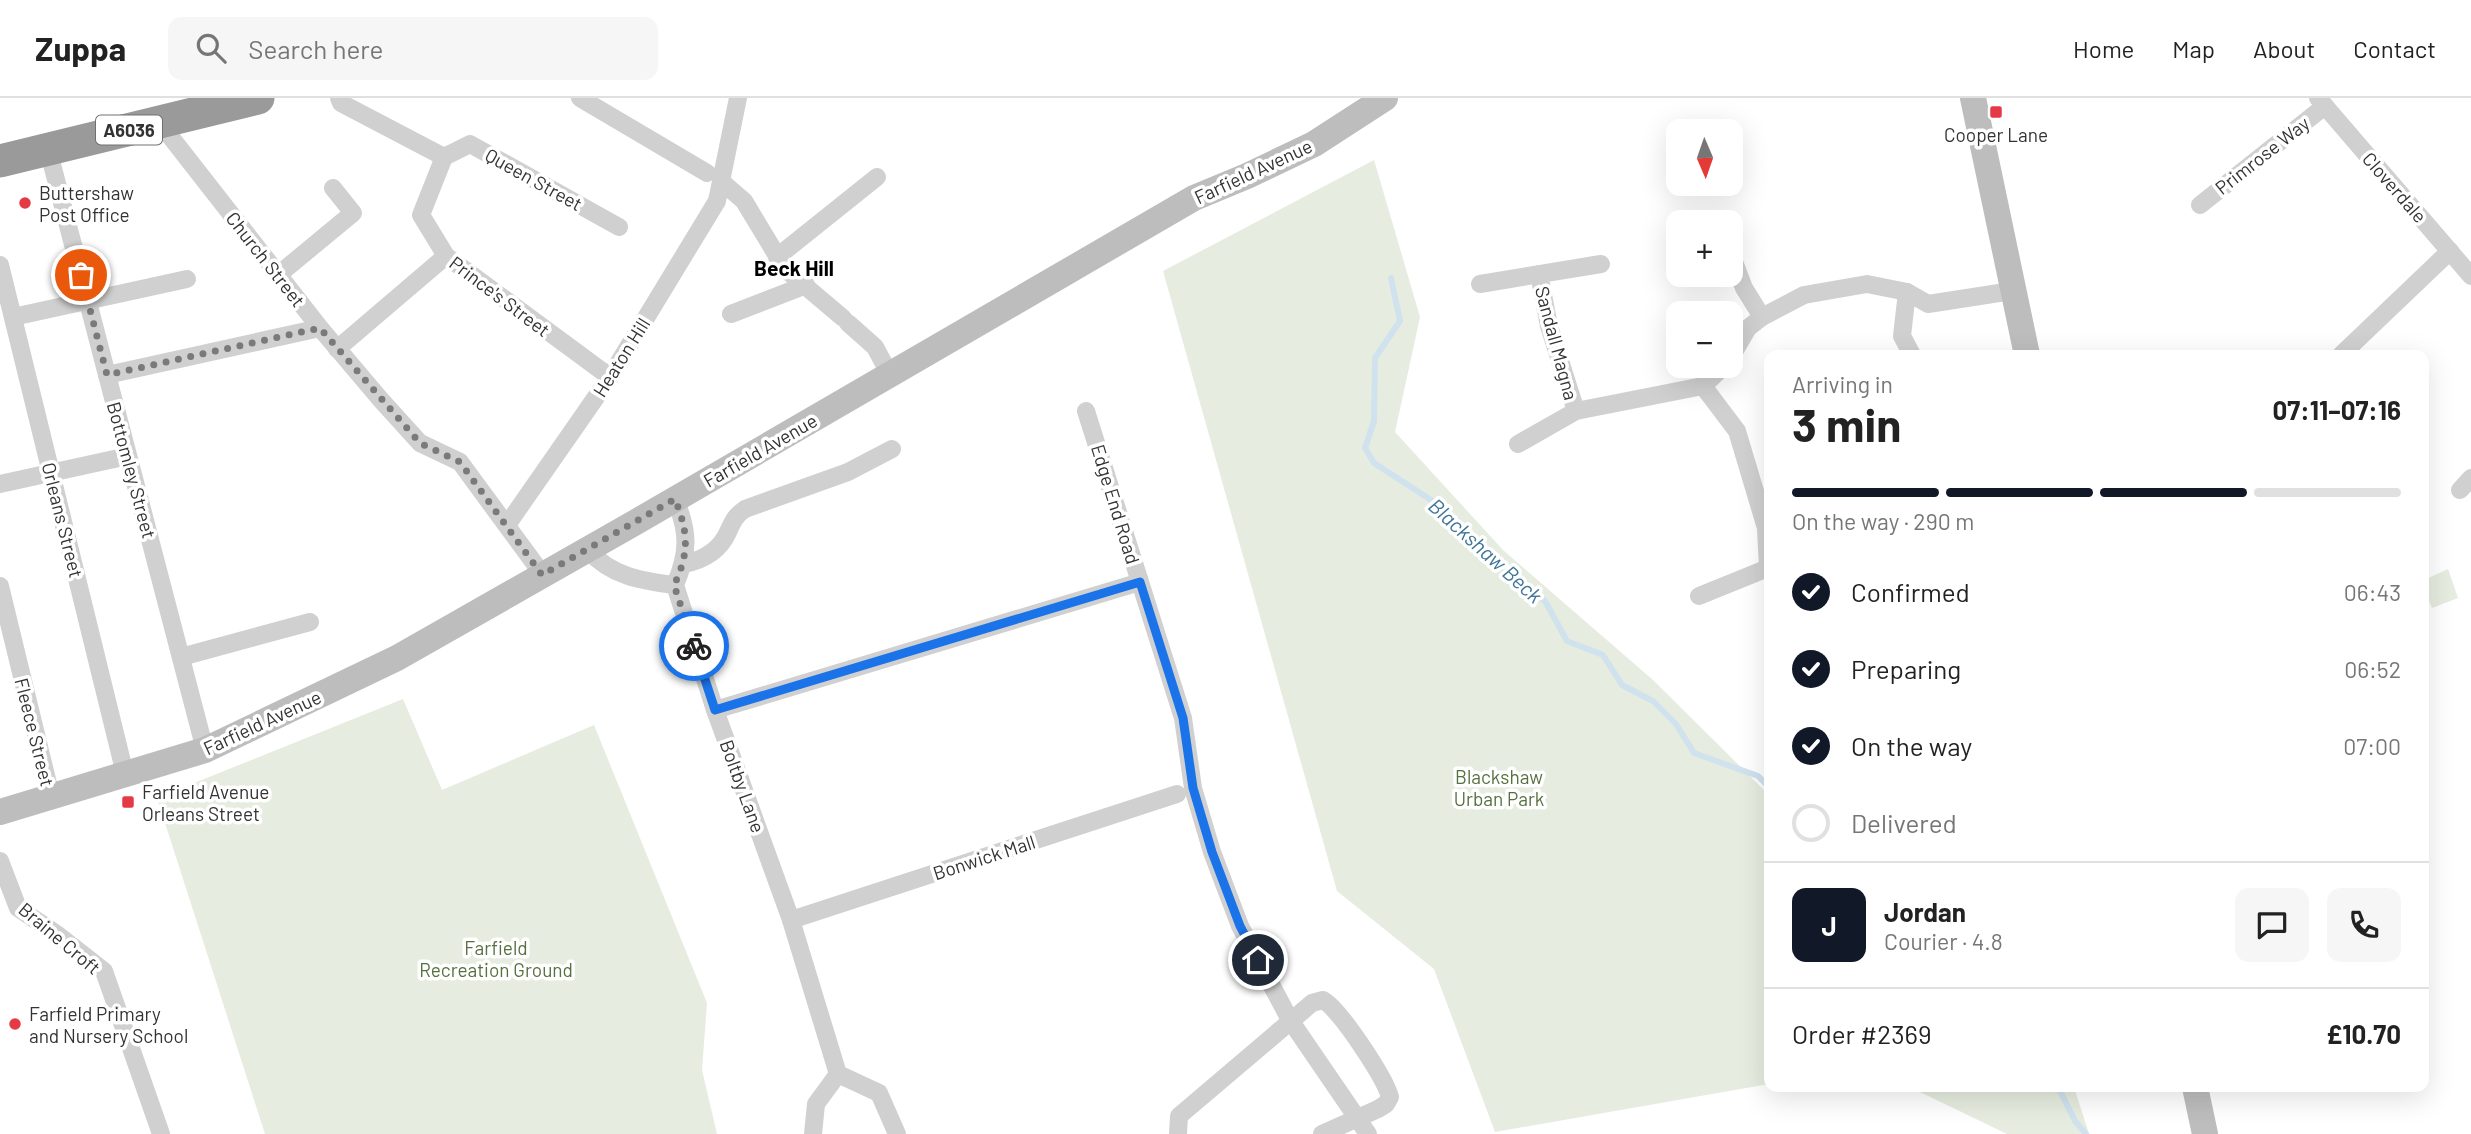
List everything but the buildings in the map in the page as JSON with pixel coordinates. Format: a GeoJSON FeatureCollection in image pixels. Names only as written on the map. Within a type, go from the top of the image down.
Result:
{"type":"FeatureCollection","features":[{"type":"Feature","properties":{"kind":"highway","name":"A6036"},"geometry":{"type":"LineString","coordinates":[[0,161],[258,98]]}},
{"type":"Feature","properties":{"kind":"street"},"geometry":{"type":"LineString","coordinates":[[339,98],[341,103],[444,157]]}},
{"type":"Feature","properties":{"kind":"street"},"geometry":{"type":"LineString","coordinates":[[580,98],[715,178],[744,201],[785,269],[875,346],[890,375]]}},
{"type":"Feature","properties":{"kind":"street"},"geometry":{"type":"LineString","coordinates":[[715,178],[738,98]]}},
{"type":"Feature","properties":{"kind":"street","name":"Farfield Avenue"},"geometry":{"type":"LineString","coordinates":[[0,812],[205,750],[397,658],[1194,198],[1314,144],[1385,98]]}},
{"type":"Feature","properties":{"kind":"street"},"geometry":{"type":"LineString","coordinates":[[1973,98],[2026,350]]}},
{"type":"Feature","properties":{"kind":"street","name":"Primrose Way"},"geometry":{"type":"LineString","coordinates":[[2200,205],[2321,102]]}},
{"type":"Feature","properties":{"kind":"street","name":"Cloverdale"},"geometry":{"type":"LineString","coordinates":[[2321,102],[2471,276]]}},
{"type":"Feature","properties":{"kind":"street","name":"Church Street"},"geometry":{"type":"LineString","coordinates":[[159,122],[337,349],[420,443],[460,462],[542,575]]}},
{"type":"Feature","properties":{"kind":"street","name":"Queen Street"},"geometry":{"type":"LineString","coordinates":[[444,157],[470,144],[619,227]]}},
{"type":"Feature","properties":{"kind":"street","name":"Bottomley Street"},"geometry":{"type":"LineString","coordinates":[[48,149],[205,750]]}},
{"type":"Feature","properties":{"kind":"street","name":"Prince's Street"},"geometry":{"type":"LineString","coordinates":[[444,157],[421,215],[446,256],[610,377]]}},
{"type":"Feature","properties":{"kind":"street"},"geometry":{"type":"LineString","coordinates":[[778,257],[877,177]]}},
{"type":"Feature","properties":{"kind":"street","name":"Heaton Hill"},"geometry":{"type":"LineString","coordinates":[[507,525],[610,377],[717,201],[715,178]]}},
{"type":"Feature","properties":{"kind":"street"},"geometry":{"type":"LineString","coordinates":[[278,275],[353,213],[332,188]]}},
{"type":"Feature","properties":{"kind":"street"},"geometry":{"type":"LineString","coordinates":[[2346,350],[2450,251]]}},
{"type":"Feature","properties":{"kind":"street"},"geometry":{"type":"LineString","coordinates":[[337,349],[446,256]]}},
{"type":"Feature","properties":{"kind":"street","name":"Sandall Magna"},"geometry":{"type":"LineString","coordinates":[[1480,284],[1601,264]]}},
{"type":"Feature","properties":{"kind":"street","name":"Orleans Street"},"geometry":{"type":"LineString","coordinates":[[0,265],[125,774]]}},
{"type":"Feature","properties":{"kind":"street","name":"Sandall Magna"},"geometry":{"type":"LineString","coordinates":[[1539,274],[1549,326],[1576,411]]}},
{"type":"Feature","properties":{"kind":"street"},"geometry":{"type":"LineString","coordinates":[[13,317],[187,279]]}},
{"type":"Feature","properties":{"kind":"street"},"geometry":{"type":"LineString","coordinates":[[1743,337],[1748,328],[1762,317],[1804,295],[1867,284],[1907,292],[1928,304],[2012,290]]}},
{"type":"Feature","properties":{"kind":"street"},"geometry":{"type":"LineString","coordinates":[[731,314],[806,285]]}},
{"type":"Feature","properties":{"kind":"street"},"geometry":{"type":"LineString","coordinates":[[1743,285],[1762,317]]}},
{"type":"Feature","properties":{"kind":"street"},"geometry":{"type":"LineString","coordinates":[[1907,292],[1902,336],[1909,350]]}},
{"type":"Feature","properties":{"kind":"street"},"geometry":{"type":"LineString","coordinates":[[107,375],[320,328]]}},
{"type":"Feature","properties":{"kind":"street"},"geometry":{"type":"LineString","coordinates":[[1518,444],[1576,411],[1703,386],[1711,378]]}},
{"type":"Feature","properties":{"kind":"street"},"geometry":{"type":"LineString","coordinates":[[1703,386],[1737,431],[1764,521]]}},
{"type":"Feature","properties":{"kind":"street","name":"Edge End Road"},"geometry":{"type":"LineString","coordinates":[[1086,411],[1183,718],[1193,788],[1212,852],[1240,926],[1290,1020],[1368,1134]]}},
{"type":"Feature","properties":{"kind":"street"},"geometry":{"type":"LineString","coordinates":[[684,564],[698,561],[718,547],[728,533],[732,520],[745,509],[848,472],[891,449]]}},
{"type":"Feature","properties":{"kind":"street"},"geometry":{"type":"LineString","coordinates":[[0,484],[128,456]]}},
{"type":"Feature","properties":{"kind":"street"},"geometry":{"type":"LineString","coordinates":[[587,550],[599,562],[617,572],[641,581],[674,585],[684,564],[685,528],[675,499]]}},
{"type":"Feature","properties":{"kind":"street"},"geometry":{"type":"LineString","coordinates":[[1699,597],[1764,570]]}},
{"type":"Feature","properties":{"kind":"street"},"geometry":{"type":"LineString","coordinates":[[715,710],[1140,582]]}},
{"type":"Feature","properties":{"kind":"street","name":"Boltby Lane"},"geometry":{"type":"LineString","coordinates":[[674,585],[715,710],[791,920],[838,1074]]}},
{"type":"Feature","properties":{"kind":"street","name":"Fleece Street"},"geometry":{"type":"LineString","coordinates":[[0,586],[51,796]]}},
{"type":"Feature","properties":{"kind":"street"},"geometry":{"type":"LineString","coordinates":[[181,657],[310,622]]}},
{"type":"Feature","properties":{"kind":"street","name":"Bonwick Mall"},"geometry":{"type":"LineString","coordinates":[[791,920],[1177,793]]}},
{"type":"Feature","properties":{"kind":"street","name":"Braine Croft"},"geometry":{"type":"LineString","coordinates":[[0,861],[18,908],[104,971],[161,1134]]}},
{"type":"Feature","properties":{"kind":"street"},"geometry":{"type":"LineString","coordinates":[[1178,1134],[1179,1116],[1290,1020],[1312,1003],[1323,1000],[1331,1004],[1387,1084],[1390,1097],[1386,1104],[1322,1134]]}},
{"type":"Feature","properties":{"kind":"street"},"geometry":{"type":"LineString","coordinates":[[813,1134],[816,1104],[838,1074],[879,1093],[897,1134]]}},
{"type":"Feature","properties":{"kind":"street"},"geometry":{"type":"LineString","coordinates":[[2195,1092],[2205,1134]]}},
{"type":"Feature","properties":{"kind":"green space","name":"Blackshaw Urban Park"},"geometry":{"type":"Polygon","coordinates":[[[1374,160],[1420,317],[1395,432],[1503,550],[1653,680],[1764,790],[1764,1085],[1495,1132],[1434,969],[1337,891],[1163,271],[1374,160]]]}},
{"type":"Feature","properties":{"kind":"green space"},"geometry":{"type":"Polygon","coordinates":[[[2448,569],[2458,598],[2432,608],[2429,600],[2429,578],[2448,569]]]}},
{"type":"Feature","properties":{"kind":"green space","name":"Farfield Recreation Ground"},"geometry":{"type":"Polygon","coordinates":[[[403,699],[442,790],[594,725],[707,1003],[702,1070],[717,1134],[265,1134],[157,798],[403,699]]]}},
{"type":"Feature","properties":{"kind":"green space"},"geometry":{"type":"Polygon","coordinates":[[[1920,1092],[2076,1092],[2089,1134],[2007,1134],[1920,1092]]]}},
{"type":"Feature","properties":{"kind":"waterway","name":"Blackshaw Beck"},"geometry":{"type":"LineString","coordinates":[[1391,278],[1400,321],[1375,358],[1374,421],[1365,448],[1374,463],[1445,509],[1502,568],[1545,601],[1567,641],[1603,655],[1622,685],[1653,701],[1676,724],[1694,753],[1758,776],[1764,782]]}},
{"type":"Feature","properties":{"kind":"waterway","name":"Blackshaw Beck"},"geometry":{"type":"LineString","coordinates":[[2060,1092],[2075,1121],[2086,1134]]}},
{"type":"Feature","properties":{"kind":"way so far"},"geometry":{"type":"LineString","coordinates":[[81,275],[107,375],[320,328],[420,443],[460,462],[542,575],[675,499],[685,528],[684,564],[674,585],[694,646]]}},
{"type":"Feature","properties":{"kind":"place","name":"Cooper Lane"},"geometry":{"type":"Point","coordinates":[1996,112]}},
{"type":"Feature","properties":{"kind":"place","name":"Buttershaw Post Office"},"geometry":{"type":"Point","coordinates":[25,203]}},
{"type":"Feature","properties":{"kind":"place","name":"Farfield Avenue Orleans Street"},"geometry":{"type":"Point","coordinates":[128,802]}},
{"type":"Feature","properties":{"kind":"place","name":"Farfield Primary and Nursery School"},"geometry":{"type":"Point","coordinates":[15,1024]}},
{"type":"Feature","properties":{"kind":"district","name":"Beck Hill"},"geometry":{"type":"Point","coordinates":[794,267]}},
{"type":"Feature","properties":{"kind":"route"},"geometry":{"type":"LineString","coordinates":[[694,646],[715,710],[1140,582],[1183,718],[1193,788],[1212,852],[1240,926],[1258,960]]}}]}
